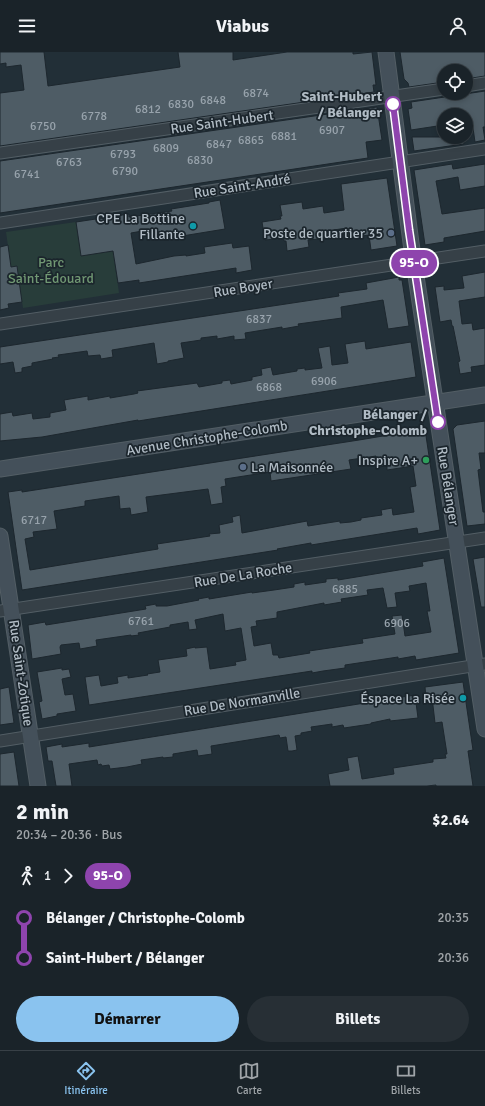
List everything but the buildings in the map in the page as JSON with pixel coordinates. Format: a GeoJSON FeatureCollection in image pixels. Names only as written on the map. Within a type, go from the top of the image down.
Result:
{"type":"FeatureCollection","features":[{"type":"Feature","properties":{"kind":"street","name":"Rue Bélanger"},"geometry":{"type":"LineString","coordinates":[[386,52],[399,161],[456,542],[480,665],[485,729]]}},
{"type":"Feature","properties":{"kind":"street"},"geometry":{"type":"LineString","coordinates":[[473,85],[485,84]]}},
{"type":"Feature","properties":{"kind":"street","name":"Rue Saint-Hubert"},"geometry":{"type":"LineString","coordinates":[[0,154],[437,90]]}},
{"type":"Feature","properties":{"kind":"street","name":"Rue Saint-André"},"geometry":{"type":"LineString","coordinates":[[0,223],[485,149]]}},
{"type":"Feature","properties":{"kind":"street","name":"Rue Boyer"},"geometry":{"type":"LineString","coordinates":[[0,324],[485,251]]}},
{"type":"Feature","properties":{"kind":"street","name":"Avenue Christophe-Colomb"},"geometry":{"type":"LineString","coordinates":[[0,469],[485,395]]}},
{"type":"Feature","properties":{"kind":"street","name":"Rue Saint-Zotique"},"geometry":{"type":"LineString","coordinates":[[0,536],[6,610],[30,735],[38,786]]}},
{"type":"Feature","properties":{"kind":"street","name":"Rue De La Roche"},"geometry":{"type":"LineString","coordinates":[[6,610],[485,538]]}},
{"type":"Feature","properties":{"kind":"street","name":"Rue De Normanville"},"geometry":{"type":"LineString","coordinates":[[0,740],[480,665]]}},
{"type":"Feature","properties":{"kind":"green space","name":"Parc Saint-Édouard"},"geometry":{"type":"Polygon","coordinates":[[[76,222],[81,256],[113,251],[119,293],[23,308],[17,266],[11,267],[6,232],[76,222]]]}},
{"type":"Feature","properties":{"kind":"bus line","name":"95-O"},"geometry":{"type":"LineString","coordinates":[[393,104],[409,230],[438,422]]}},
{"type":"Feature","properties":{"kind":"place","name":"Saint-Hubert / Bélanger"},"geometry":{"type":"Point","coordinates":[393,104]}},
{"type":"Feature","properties":{"kind":"place","name":"CPE La Bottine Fillante"},"geometry":{"type":"Point","coordinates":[193,226]}},
{"type":"Feature","properties":{"kind":"place","name":"Poste de quartier 35"},"geometry":{"type":"Point","coordinates":[391,233]}},
{"type":"Feature","properties":{"kind":"place","name":"Bélanger / Christophe-Colomb"},"geometry":{"type":"Point","coordinates":[438,422]}},
{"type":"Feature","properties":{"kind":"place","name":"Inspire A+"},"geometry":{"type":"Point","coordinates":[426,460]}},
{"type":"Feature","properties":{"kind":"place","name":"La Maisonnée"},"geometry":{"type":"Point","coordinates":[243,467]}},
{"type":"Feature","properties":{"kind":"place","name":"Éspace La Risée"},"geometry":{"type":"Point","coordinates":[463,698]}}]}
